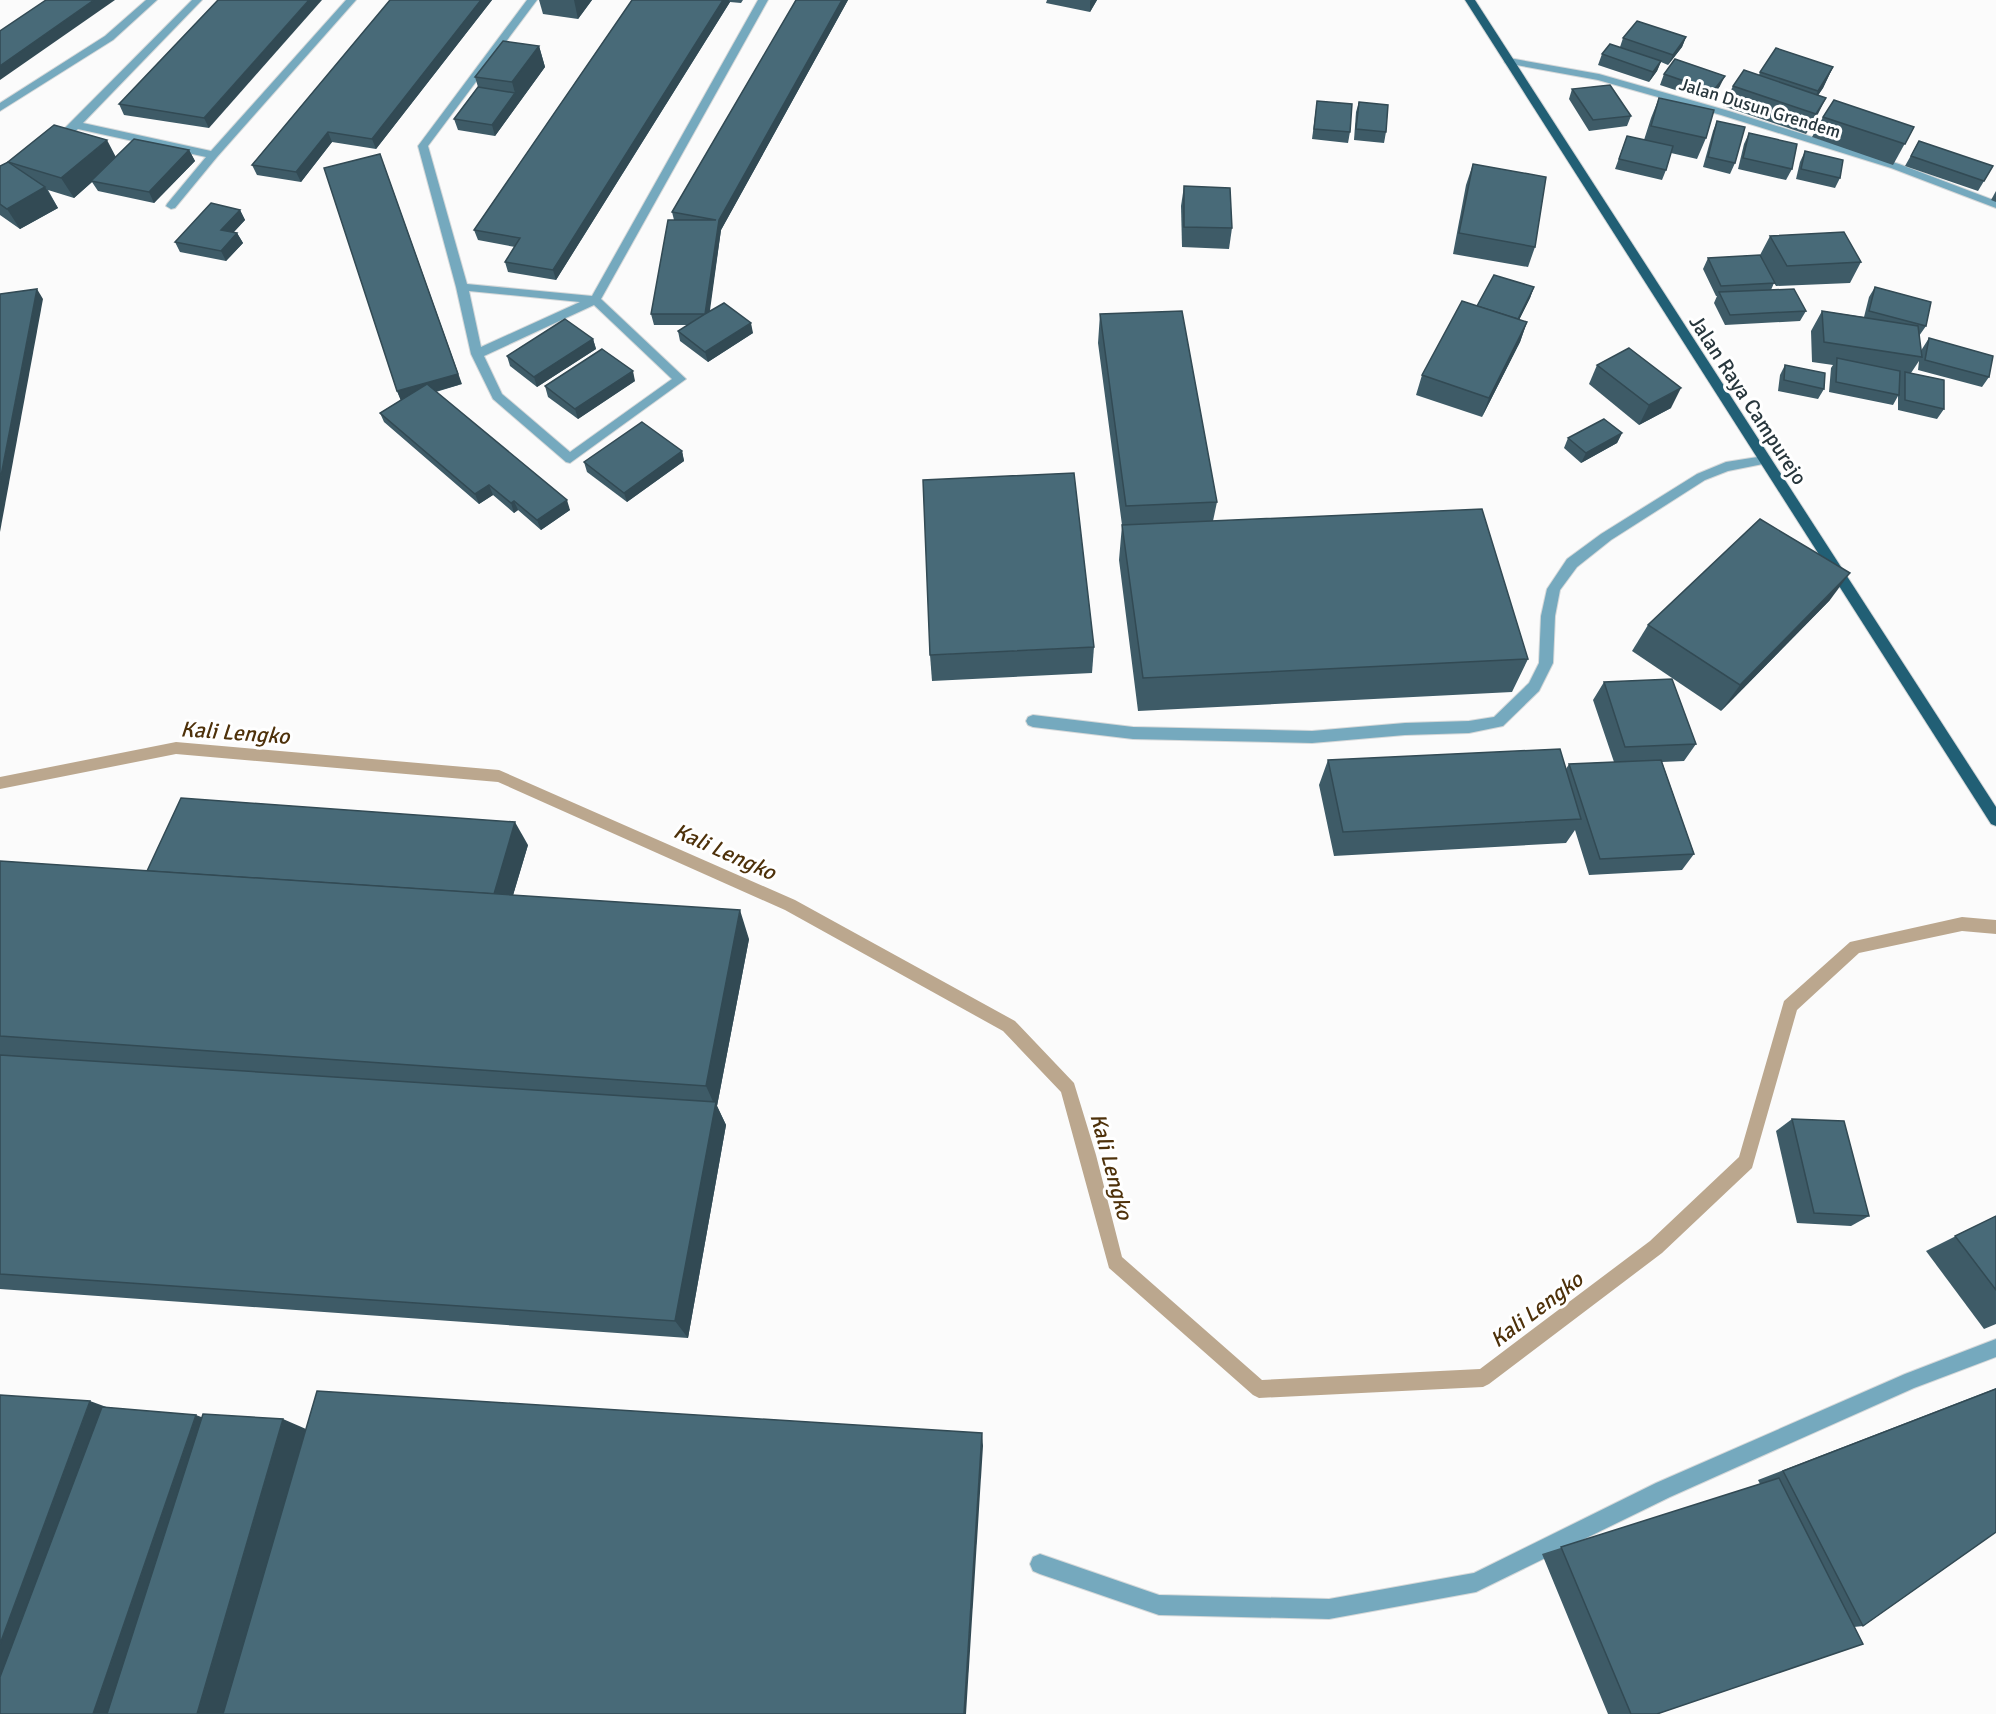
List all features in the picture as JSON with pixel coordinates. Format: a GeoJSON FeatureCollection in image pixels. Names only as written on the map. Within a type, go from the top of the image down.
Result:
{"type":"FeatureCollection","features":[{"type":"Feature","properties":{"kind":"main road","name":"Jalan Raya Campurejo"},"geometry":{"type":"LineString","coordinates":[[1470,0],[1996,820]]}},
{"type":"Feature","properties":{"kind":"street"},"geometry":{"type":"LineString","coordinates":[[0,108],[109,38],[152,0]]}},
{"type":"Feature","properties":{"kind":"street"},"geometry":{"type":"LineString","coordinates":[[51,146],[76,125],[197,0]]}},
{"type":"Feature","properties":{"kind":"street"},"geometry":{"type":"LineString","coordinates":[[171,206],[213,155],[351,0]]}},
{"type":"Feature","properties":{"kind":"street"},"geometry":{"type":"LineString","coordinates":[[462,287],[595,300],[681,379],[570,459],[497,396],[477,354],[462,287],[423,146],[532,0]]}},
{"type":"Feature","properties":{"kind":"street"},"geometry":{"type":"LineString","coordinates":[[477,354],[595,300],[763,0]]}},
{"type":"Feature","properties":{"kind":"street","name":"Jalan Dusun Grendem"},"geometry":{"type":"LineString","coordinates":[[1509,61],[1599,77],[1725,113],[1895,166],[1996,205]]}},
{"type":"Feature","properties":{"kind":"street"},"geometry":{"type":"LineString","coordinates":[[76,125],[213,155]]}},
{"type":"Feature","properties":{"kind":"street"},"geometry":{"type":"LineString","coordinates":[[1033,721],[1133,733],[1300,737],[1468,727],[1498,722],[1534,687],[1546,663],[1548,616],[1554,589],[1572,563],[1606,537],[1701,477],[1726,467],[1764,460]]}},
{"type":"Feature","properties":{"kind":"street"},"geometry":{"type":"LineString","coordinates":[[1040,1564],[1159,1605],[1329,1609],[1476,1582],[1674,1485],[1911,1380],[1996,1348]]}},
{"type":"Feature","properties":{"kind":"building"},"geometry":{"type":"Polygon","coordinates":[[[46,0],[94,0],[0,66],[0,31],[46,0]]]}},
{"type":"Feature","properties":{"kind":"building"},"geometry":{"type":"Polygon","coordinates":[[[218,0],[309,0],[204,118],[119,104],[218,0]]]}},
{"type":"Feature","properties":{"kind":"building"},"geometry":{"type":"Polygon","coordinates":[[[390,0],[481,0],[372,139],[328,132],[296,172],[252,165],[390,0]]]}},
{"type":"Feature","properties":{"kind":"building"},"geometry":{"type":"Polygon","coordinates":[[[632,0],[723,0],[553,270],[505,262],[520,238],[474,230],[632,0]]]}},
{"type":"Feature","properties":{"kind":"building"},"geometry":{"type":"Polygon","coordinates":[[[796,0],[842,0],[719,220],[705,314],[651,314],[668,220],[716,220],[672,212],[796,0]]]}},
{"type":"Feature","properties":{"kind":"building"},"geometry":{"type":"Polygon","coordinates":[[[1637,21],[1686,37],[1673,55],[1623,38],[1637,21]]]}},
{"type":"Feature","properties":{"kind":"building"},"geometry":{"type":"Polygon","coordinates":[[[503,41],[539,46],[512,82],[475,77],[503,41]]]}},
{"type":"Feature","properties":{"kind":"building"},"geometry":{"type":"Polygon","coordinates":[[[1610,44],[1661,61],[1653,72],[1602,54],[1610,44]]]}},
{"type":"Feature","properties":{"kind":"building"},"geometry":{"type":"Polygon","coordinates":[[[1776,48],[1833,67],[1818,91],[1760,72],[1776,48]]]}},
{"type":"Feature","properties":{"kind":"building"},"geometry":{"type":"Polygon","coordinates":[[[1675,59],[1725,76],[1713,91],[1664,74],[1675,59]]]}},
{"type":"Feature","properties":{"kind":"building"},"geometry":{"type":"Polygon","coordinates":[[[1744,70],[1826,98],[1816,114],[1733,86],[1744,70]]]}},
{"type":"Feature","properties":{"kind":"building"},"geometry":{"type":"Polygon","coordinates":[[[1610,85],[1631,116],[1593,120],[1572,89],[1610,85]]]}},
{"type":"Feature","properties":{"kind":"building"},"geometry":{"type":"Polygon","coordinates":[[[478,87],[515,93],[492,125],[454,119],[478,87]]]}},
{"type":"Feature","properties":{"kind":"building"},"geometry":{"type":"Polygon","coordinates":[[[1659,98],[1714,110],[1706,138],[1651,126],[1659,98]]]}},
{"type":"Feature","properties":{"kind":"building"},"geometry":{"type":"Polygon","coordinates":[[[1834,100],[1914,127],[1905,144],[1823,117],[1834,100]]]}},
{"type":"Feature","properties":{"kind":"building"},"geometry":{"type":"Polygon","coordinates":[[[1317,101],[1352,104],[1350,132],[1314,129],[1317,101]]]}},
{"type":"Feature","properties":{"kind":"building"},"geometry":{"type":"Polygon","coordinates":[[[1359,102],[1388,105],[1386,132],[1356,129],[1359,102]]]}},
{"type":"Feature","properties":{"kind":"building"},"geometry":{"type":"Polygon","coordinates":[[[1717,121],[1745,127],[1735,163],[1708,157],[1717,121]]]}},
{"type":"Feature","properties":{"kind":"building"},"geometry":{"type":"Polygon","coordinates":[[[54,125],[107,140],[61,178],[8,162],[54,125]]]}},
{"type":"Feature","properties":{"kind":"building"},"geometry":{"type":"Polygon","coordinates":[[[1749,133],[1797,144],[1792,169],[1743,158],[1749,133]]]}},
{"type":"Feature","properties":{"kind":"building"},"geometry":{"type":"Polygon","coordinates":[[[1627,136],[1673,146],[1666,170],[1619,159],[1627,136]]]}},
{"type":"Feature","properties":{"kind":"building"},"geometry":{"type":"Polygon","coordinates":[[[134,139],[189,150],[149,192],[91,181],[134,139]]]}},
{"type":"Feature","properties":{"kind":"building"},"geometry":{"type":"Polygon","coordinates":[[[1919,141],[1993,166],[1984,181],[1911,156],[1919,141]]]}},
{"type":"Feature","properties":{"kind":"building"},"geometry":{"type":"Polygon","coordinates":[[[1805,151],[1843,160],[1840,178],[1801,169],[1805,151]]]}},
{"type":"Feature","properties":{"kind":"building"},"geometry":{"type":"Polygon","coordinates":[[[380,154],[458,374],[397,391],[324,168],[380,154]]]}},
{"type":"Feature","properties":{"kind":"building"},"geometry":{"type":"Polygon","coordinates":[[[8,162],[45,187],[7,209],[0,204],[0,166],[8,162]]]}},
{"type":"Feature","properties":{"kind":"building"},"geometry":{"type":"Polygon","coordinates":[[[1473,164],[1546,177],[1535,247],[1459,233],[1473,164]]]}},
{"type":"Feature","properties":{"kind":"building"},"geometry":{"type":"Polygon","coordinates":[[[1184,186],[1230,188],[1232,228],[1184,227],[1184,186]]]}},
{"type":"Feature","properties":{"kind":"building"},"geometry":{"type":"Polygon","coordinates":[[[211,203],[240,210],[221,230],[237,233],[221,251],[175,242],[211,203]]]}},
{"type":"Feature","properties":{"kind":"building"},"geometry":{"type":"Polygon","coordinates":[[[1844,232],[1861,262],[1787,266],[1770,236],[1844,232]]]}},
{"type":"Feature","properties":{"kind":"building"},"geometry":{"type":"Polygon","coordinates":[[[1760,255],[1775,283],[1721,286],[1708,258],[1760,255]]]}},
{"type":"Feature","properties":{"kind":"building"},"geometry":{"type":"Polygon","coordinates":[[[1494,275],[1534,287],[1518,319],[1477,306],[1494,275]]]}},
{"type":"Feature","properties":{"kind":"building"},"geometry":{"type":"Polygon","coordinates":[[[1875,287],[1931,302],[1926,326],[1869,311],[1875,287]]]}},
{"type":"Feature","properties":{"kind":"building"},"geometry":{"type":"Polygon","coordinates":[[[37,289],[0,481],[0,294],[37,289]]]}},
{"type":"Feature","properties":{"kind":"building"},"geometry":{"type":"Polygon","coordinates":[[[1794,289],[1806,311],[1730,315],[1719,292],[1794,289]]]}},
{"type":"Feature","properties":{"kind":"building"},"geometry":{"type":"Polygon","coordinates":[[[1462,301],[1527,322],[1489,398],[1422,375],[1462,301]]]}},
{"type":"Feature","properties":{"kind":"building"},"geometry":{"type":"Polygon","coordinates":[[[724,303],[751,323],[705,352],[678,331],[724,303]]]}},
{"type":"Feature","properties":{"kind":"building"},"geometry":{"type":"Polygon","coordinates":[[[1182,311],[1217,502],[1126,506],[1100,314],[1182,311]]]}},
{"type":"Feature","properties":{"kind":"building"},"geometry":{"type":"Polygon","coordinates":[[[1822,311],[1918,326],[1922,357],[1824,342],[1822,311]]]}},
{"type":"Feature","properties":{"kind":"building"},"geometry":{"type":"Polygon","coordinates":[[[565,319],[593,339],[534,377],[507,356],[565,319]]]}},
{"type":"Feature","properties":{"kind":"building"},"geometry":{"type":"Polygon","coordinates":[[[1929,338],[1993,356],[1989,377],[1925,360],[1929,338]]]}},
{"type":"Feature","properties":{"kind":"building"},"geometry":{"type":"Polygon","coordinates":[[[1629,348],[1681,388],[1649,405],[1597,365],[1629,348]]]}},
{"type":"Feature","properties":{"kind":"building"},"geometry":{"type":"Polygon","coordinates":[[[602,349],[633,371],[575,409],[545,386],[602,349]]]}},
{"type":"Feature","properties":{"kind":"building"},"geometry":{"type":"Polygon","coordinates":[[[1837,358],[1900,371],[1899,395],[1836,382],[1837,358]]]}},
{"type":"Feature","properties":{"kind":"building"},"geometry":{"type":"Polygon","coordinates":[[[1785,365],[1825,373],[1824,389],[1784,380],[1785,365]]]}},
{"type":"Feature","properties":{"kind":"building"},"geometry":{"type":"Polygon","coordinates":[[[1905,372],[1944,380],[1944,409],[1905,400],[1905,372]]]}},
{"type":"Feature","properties":{"kind":"building"},"geometry":{"type":"Polygon","coordinates":[[[427,384],[567,500],[537,520],[514,501],[511,503],[489,485],[475,494],[380,413],[427,384]]]}},
{"type":"Feature","properties":{"kind":"building"},"geometry":{"type":"Polygon","coordinates":[[[1604,419],[1622,433],[1586,453],[1568,438],[1604,419]]]}},
{"type":"Feature","properties":{"kind":"building"},"geometry":{"type":"Polygon","coordinates":[[[642,422],[682,451],[624,493],[584,462],[642,422]]]}},
{"type":"Feature","properties":{"kind":"building"},"geometry":{"type":"Polygon","coordinates":[[[1074,473],[1094,647],[930,655],[923,480],[1074,473]]]}},
{"type":"Feature","properties":{"kind":"building"},"geometry":{"type":"Polygon","coordinates":[[[1482,509],[1528,659],[1143,678],[1122,525],[1482,509]]]}},
{"type":"Feature","properties":{"kind":"building"},"geometry":{"type":"Polygon","coordinates":[[[1760,519],[1850,573],[1740,685],[1648,625],[1760,519]]]}},
{"type":"Feature","properties":{"kind":"building"},"geometry":{"type":"Polygon","coordinates":[[[1672,679],[1696,744],[1625,747],[1604,682],[1672,679]]]}},
{"type":"Feature","properties":{"kind":"building"},"geometry":{"type":"Polygon","coordinates":[[[1560,749],[1581,819],[1343,832],[1328,760],[1560,749]]]}},
{"type":"Feature","properties":{"kind":"building"},"geometry":{"type":"Polygon","coordinates":[[[1661,760],[1694,854],[1600,859],[1569,764],[1661,760]]]}},
{"type":"Feature","properties":{"kind":"building"},"geometry":{"type":"Polygon","coordinates":[[[181,798],[515,822],[494,894],[147,871],[181,798]]]}},
{"type":"Feature","properties":{"kind":"building"},"geometry":{"type":"Polygon","coordinates":[[[0,861],[740,910],[706,1086],[0,1036],[0,861]]]}},
{"type":"Feature","properties":{"kind":"building"},"geometry":{"type":"Polygon","coordinates":[[[0,1055],[716,1102],[675,1321],[0,1274],[0,1055]]]}},
{"type":"Feature","properties":{"kind":"building"},"geometry":{"type":"Polygon","coordinates":[[[1792,1119],[1844,1121],[1869,1216],[1814,1213],[1792,1119]]]}},
{"type":"Feature","properties":{"kind":"building"},"geometry":{"type":"Polygon","coordinates":[[[1996,1216],[1996,1290],[1955,1236],[1996,1216]]]}},
{"type":"Feature","properties":{"kind":"building"},"geometry":{"type":"Polygon","coordinates":[[[1996,1389],[1996,1532],[1863,1626],[1783,1471],[1996,1389]]]}},
{"type":"Feature","properties":{"kind":"building"},"geometry":{"type":"Polygon","coordinates":[[[317,1391],[982,1433],[964,1714],[223,1714],[317,1391]]]}},
{"type":"Feature","properties":{"kind":"building"},"geometry":{"type":"Polygon","coordinates":[[[0,1395],[90,1401],[0,1644],[0,1395]]]}},
{"type":"Feature","properties":{"kind":"building"},"geometry":{"type":"Polygon","coordinates":[[[102,1407],[196,1415],[93,1714],[0,1714],[0,1677],[102,1407]]]}},
{"type":"Feature","properties":{"kind":"building"},"geometry":{"type":"Polygon","coordinates":[[[203,1414],[283,1419],[197,1714],[107,1714],[203,1414]]]}},
{"type":"Feature","properties":{"kind":"building"},"geometry":{"type":"Polygon","coordinates":[[[1779,1478],[1863,1644],[1657,1714],[1631,1714],[1561,1547],[1779,1478]]]}},
{"type":"Feature","properties":{"kind":"waterway","name":"Kali Lengko"},"geometry":{"type":"LineString","coordinates":[[0,783],[176,748],[499,776],[790,905],[1009,1026],[1068,1088],[1088,1155],[1115,1262],[1259,1389],[1483,1378],[1656,1247],[1746,1162],[1790,1006],[1855,947],[1962,924],[1996,927]]}}]}
